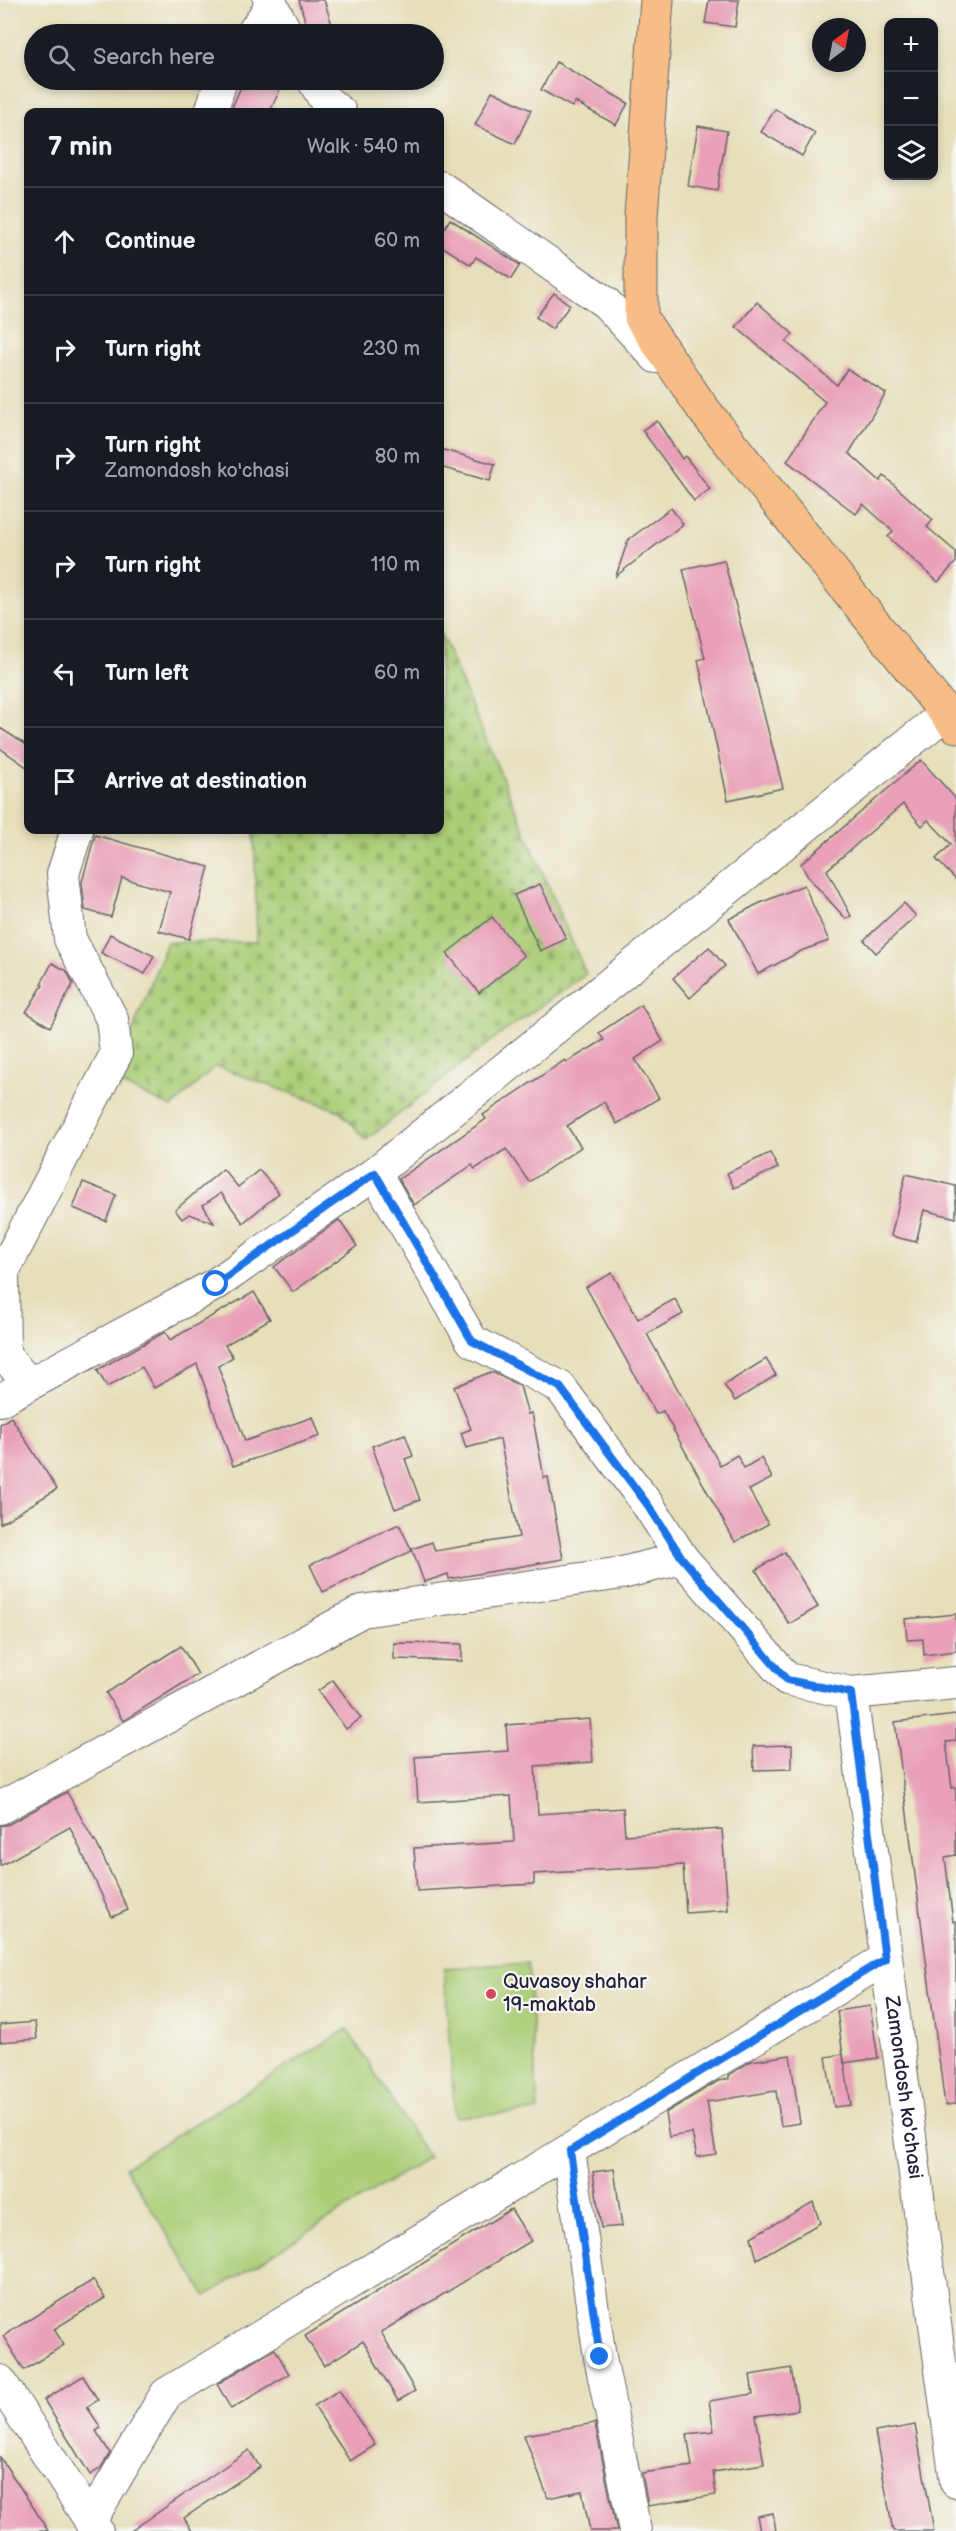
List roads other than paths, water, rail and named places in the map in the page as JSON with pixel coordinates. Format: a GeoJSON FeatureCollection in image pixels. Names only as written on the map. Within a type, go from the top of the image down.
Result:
{"type":"FeatureCollection","features":[{"type":"Feature","properties":{"kind":"main road"},"geometry":{"type":"LineString","coordinates":[[657,0],[641,216],[641,318],[703,409],[951,720]]}},
{"type":"Feature","properties":{"kind":"street"},"geometry":{"type":"LineString","coordinates":[[258,24],[270,3]]}},
{"type":"Feature","properties":{"kind":"street"},"geometry":{"type":"LineString","coordinates":[[270,3],[282,24]]}},
{"type":"Feature","properties":{"kind":"street"},"geometry":{"type":"LineString","coordinates":[[212,108],[218,90]]}},
{"type":"Feature","properties":{"kind":"street"},"geometry":{"type":"LineString","coordinates":[[319,90],[325,100],[335,108]]}},
{"type":"Feature","properties":{"kind":"street"},"geometry":{"type":"LineString","coordinates":[[444,191],[494,223],[606,303],[703,409]]}},
{"type":"Feature","properties":{"kind":"street"},"geometry":{"type":"LineString","coordinates":[[0,1400],[28,1383],[125,1335],[216,1284],[375,1173],[951,720]]}},
{"type":"Feature","properties":{"kind":"street"},"geometry":{"type":"LineString","coordinates":[[28,1383],[4,1354],[3,1272],[116,1054],[112,1019],[70,939],[63,874],[76,834]]}},
{"type":"Feature","properties":{"kind":"street"},"geometry":{"type":"LineString","coordinates":[[375,1173],[472,1341],[560,1387],[650,1508],[682,1558],[787,1680],[851,1693],[956,1683]]}},
{"type":"Feature","properties":{"kind":"street"},"geometry":{"type":"LineString","coordinates":[[0,1808],[362,1611],[622,1573],[682,1558]]}},
{"type":"Feature","properties":{"kind":"street","name":"Zamondosh ko'chasi"},"geometry":{"type":"LineString","coordinates":[[851,1693],[956,2482]]}},
{"type":"Feature","properties":{"kind":"street"},"geometry":{"type":"LineString","coordinates":[[0,2381],[94,2526],[166,2394],[885,1959]]}},
{"type":"Feature","properties":{"kind":"street"},"geometry":{"type":"LineString","coordinates":[[570,2151],[600,2357],[635,2531]]}},
{"type":"Feature","properties":{"kind":"place","name":"Quvasoy shahar 19-maktab"},"geometry":{"type":"Point","coordinates":[491,1994]}}]}
